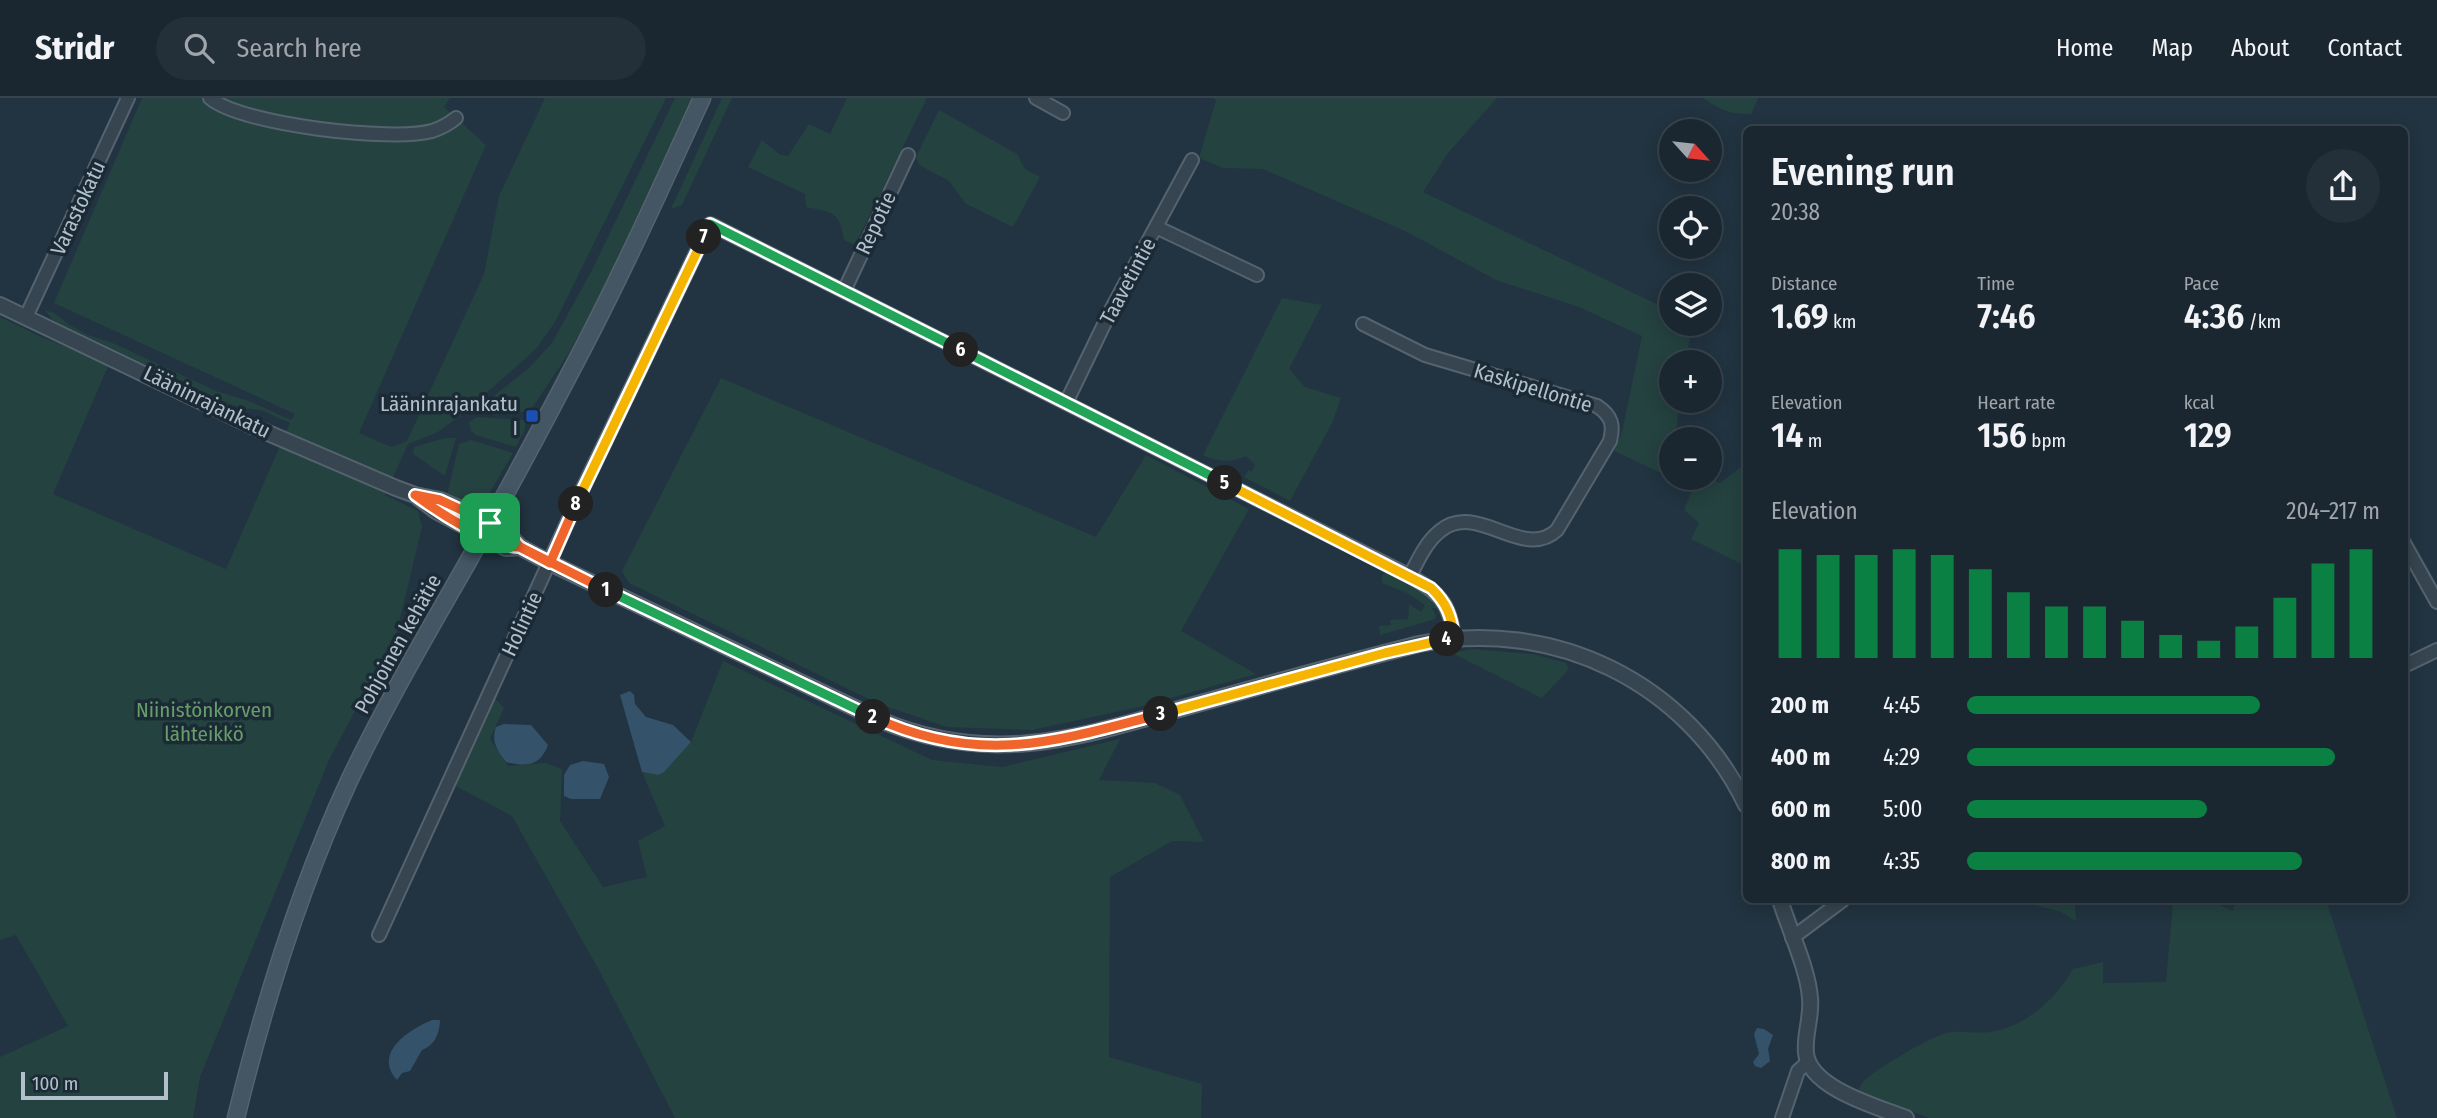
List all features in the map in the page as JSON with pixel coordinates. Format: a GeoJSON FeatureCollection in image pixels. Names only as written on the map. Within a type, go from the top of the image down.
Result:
{"type":"FeatureCollection","features":[{"type":"Feature","properties":{"kind":"main road","name":"Pohjoinen kehätie"},"geometry":{"type":"LineString","coordinates":[[236,1118],[267,1002],[305,888],[326,835],[376,726],[486,529],[596,322],[702,98]]}},
{"type":"Feature","properties":{"kind":"street","name":"Varastokatu"},"geometry":{"type":"LineString","coordinates":[[26,317],[128,98]]}},
{"type":"Feature","properties":{"kind":"street"},"geometry":{"type":"LineString","coordinates":[[210,98],[218,105],[271,122],[367,133],[431,132],[456,118]]}},
{"type":"Feature","properties":{"kind":"street"},"geometry":{"type":"LineString","coordinates":[[1036,98],[1063,113]]}},
{"type":"Feature","properties":{"kind":"street","name":"Repotie"},"geometry":{"type":"LineString","coordinates":[[844,290],[908,155]]}},
{"type":"Feature","properties":{"kind":"street","name":"Taavetintie"},"geometry":{"type":"LineString","coordinates":[[1066,403],[1112,308],[1192,160]]}},
{"type":"Feature","properties":{"kind":"street","name":"Holintie"},"geometry":{"type":"LineString","coordinates":[[379,935],[584,486],[710,224],[1410,576],[1431,588],[1444,602],[1452,619],[1454,638]]}},
{"type":"Feature","properties":{"kind":"street"},"geometry":{"type":"LineString","coordinates":[[1156,227],[1257,275]]}},
{"type":"Feature","properties":{"kind":"street","name":"Lääninrajankatu"},"geometry":{"type":"LineString","coordinates":[[0,305],[254,427],[415,495],[436,510],[486,529],[506,548],[520,547],[880,720],[927,737],[975,745],[1019,745],[1061,740],[1385,653],[1454,638],[1490,638],[1528,642],[1583,656],[1615,670],[1659,697],[1690,724],[1720,760],[1743,800]]}},
{"type":"Feature","properties":{"kind":"street","name":"Kaskipellontie"},"geometry":{"type":"LineString","coordinates":[[1363,324],[1424,355],[1597,406],[1611,418],[1613,429],[1610,441],[1557,530],[1550,537],[1527,540],[1472,522],[1451,523],[1432,538],[1410,576]]}},
{"type":"Feature","properties":{"kind":"street"},"geometry":{"type":"LineString","coordinates":[[2408,550],[2437,601]]}},
{"type":"Feature","properties":{"kind":"street"},"geometry":{"type":"LineString","coordinates":[[2408,664],[2437,650]]}},
{"type":"Feature","properties":{"kind":"street"},"geometry":{"type":"LineString","coordinates":[[1781,903],[1810,998],[1806,1050],[1808,1062],[1819,1078],[1827,1083],[1906,1118]]}},
{"type":"Feature","properties":{"kind":"street"},"geometry":{"type":"LineString","coordinates":[[1792,938],[1839,903]]}},
{"type":"Feature","properties":{"kind":"street"},"geometry":{"type":"LineString","coordinates":[[1782,1118],[1798,1071],[1808,1062]]}},
{"type":"Feature","properties":{"kind":"green space","name":"Niinistönkorven lähteikkö"},"geometry":{"type":"Polygon","coordinates":[[[142,98],[450,98],[444,107],[486,145],[359,433],[391,447],[407,441],[484,274],[499,196],[545,98],[666,98],[555,322],[536,349],[460,416],[438,432],[408,444],[385,495],[418,511],[422,527],[397,631],[329,760],[200,1077],[193,1118],[0,1118],[0,1057],[68,1026],[16,935],[0,940],[0,317],[109,364],[53,494],[226,569],[290,423],[261,410],[240,408],[215,398],[53,320],[45,310],[88,335],[113,343],[216,391],[249,401],[291,420],[295,414],[54,303],[142,98]]]}},
{"type":"Feature","properties":{"kind":"green space"},"geometry":{"type":"Polygon","coordinates":[[[675,98],[694,98],[651,193],[569,353],[530,411],[495,415],[488,413],[484,405],[486,402],[529,368],[552,343],[593,268],[675,98]]]}},
{"type":"Feature","properties":{"kind":"green space"},"geometry":{"type":"Polygon","coordinates":[[[722,98],[732,98],[682,205],[671,209],[722,98]]]}},
{"type":"Feature","properties":{"kind":"green space"},"geometry":{"type":"Polygon","coordinates":[[[847,98],[927,98],[855,245],[844,240],[840,224],[834,215],[806,207],[805,194],[748,167],[762,140],[779,154],[788,156],[809,124],[830,134],[847,98]]]}},
{"type":"Feature","properties":{"kind":"green space"},"geometry":{"type":"Polygon","coordinates":[[[1212,98],[1497,98],[1448,153],[1423,192],[1659,305],[1659,336],[1690,336],[1688,350],[1659,350],[1659,413],[1678,413],[1676,427],[1659,427],[1659,472],[1614,451],[1622,432],[1642,336],[1579,307],[1496,280],[1405,231],[1263,169],[1223,168],[1199,158],[1216,100],[1212,98]]]}},
{"type":"Feature","properties":{"kind":"green space"},"geometry":{"type":"Polygon","coordinates":[[[1703,98],[1758,99],[1751,114],[1744,114],[1725,110],[1703,98]]]}},
{"type":"Feature","properties":{"kind":"green space"},"geometry":{"type":"Polygon","coordinates":[[[939,110],[1017,154],[1025,169],[1040,177],[1013,227],[965,203],[949,181],[919,165],[916,157],[939,110]]]}},
{"type":"Feature","properties":{"kind":"green space"},"geometry":{"type":"Polygon","coordinates":[[[1282,298],[1322,305],[1289,369],[1305,387],[1341,398],[1332,423],[1290,501],[1244,477],[1255,465],[1246,456],[1224,461],[1203,455],[1282,298]]]}},
{"type":"Feature","properties":{"kind":"green space"},"geometry":{"type":"Polygon","coordinates":[[[721,378],[1096,537],[1146,455],[1249,509],[1181,631],[1256,674],[1139,707],[1032,730],[947,727],[879,704],[629,583],[622,571],[721,378]]]}},
{"type":"Feature","properties":{"kind":"green space"},"geometry":{"type":"Polygon","coordinates":[[[477,417],[526,420],[525,429],[516,447],[476,435],[471,431],[469,422],[477,417]]]}},
{"type":"Feature","properties":{"kind":"green space"},"geometry":{"type":"Polygon","coordinates":[[[445,438],[456,438],[443,475],[413,454],[414,447],[445,438]]]}},
{"type":"Feature","properties":{"kind":"green space"},"geometry":{"type":"Polygon","coordinates":[[[471,440],[513,453],[487,497],[472,503],[447,495],[459,444],[471,440]]]}},
{"type":"Feature","properties":{"kind":"green space"},"geometry":{"type":"Polygon","coordinates":[[[1743,465],[1743,565],[1691,539],[1699,523],[1684,510],[1692,490],[1722,490],[1722,481],[1743,465]]]}},
{"type":"Feature","properties":{"kind":"green space"},"geometry":{"type":"Polygon","coordinates":[[[1387,570],[1422,587],[1442,609],[1432,608],[1435,619],[1380,635],[1379,626],[1391,625],[1390,620],[1408,619],[1409,604],[1421,612],[1425,605],[1407,593],[1382,583],[1382,576],[1387,570]]]}},
{"type":"Feature","properties":{"kind":"green space"},"geometry":{"type":"Polygon","coordinates":[[[1472,649],[1533,654],[1566,663],[1569,669],[1542,698],[1452,653],[1472,649]]]}},
{"type":"Feature","properties":{"kind":"green space"},"geometry":{"type":"Polygon","coordinates":[[[723,661],[932,760],[1002,767],[1120,739],[1099,780],[1155,783],[1180,795],[1204,842],[1172,841],[1110,877],[1109,1057],[1202,1084],[1201,1118],[675,1118],[600,972],[512,816],[454,785],[494,698],[504,708],[490,739],[508,766],[545,763],[562,769],[560,821],[603,887],[647,877],[638,841],[665,826],[642,772],[658,775],[691,742],[723,661]]]}},
{"type":"Feature","properties":{"kind":"green space"},"geometry":{"type":"Polygon","coordinates":[[[2173,903],[2216,903],[2233,911],[2235,903],[2327,903],[2397,1118],[1929,1118],[1857,1091],[1866,1079],[1882,1067],[1939,1035],[1951,1032],[1990,1032],[2027,1018],[2058,991],[2073,969],[2103,962],[2103,983],[2166,982],[2173,903]]]}},
{"type":"Feature","properties":{"kind":"green space"},"geometry":{"type":"Polygon","coordinates":[[[2030,904],[2075,905],[2076,921],[2059,911],[2030,904]]]}},
{"type":"Feature","properties":{"kind":"water"},"geometry":{"type":"Polygon","coordinates":[[[630,691],[634,695],[635,704],[646,717],[673,725],[691,742],[664,772],[658,775],[642,772],[620,695],[630,691]]]}},
{"type":"Feature","properties":{"kind":"water"},"geometry":{"type":"Polygon","coordinates":[[[504,724],[531,725],[548,745],[545,752],[532,763],[506,762],[494,737],[496,727],[504,724]]]}},
{"type":"Feature","properties":{"kind":"water"},"geometry":{"type":"Polygon","coordinates":[[[583,761],[604,764],[609,777],[600,799],[571,799],[564,796],[564,775],[570,765],[583,761]]]}},
{"type":"Feature","properties":{"kind":"water"},"geometry":{"type":"Polygon","coordinates":[[[432,1020],[440,1020],[436,1038],[422,1050],[410,1071],[402,1073],[397,1080],[390,1070],[391,1052],[405,1036],[432,1020]]]}},
{"type":"Feature","properties":{"kind":"water"},"geometry":{"type":"Polygon","coordinates":[[[1757,1028],[1773,1035],[1768,1049],[1770,1061],[1761,1068],[1753,1062],[1759,1054],[1754,1034],[1757,1028]]]}},
{"type":"Feature","properties":{"kind":"place","name":"Lääninrajankatu I"},"geometry":{"type":"Point","coordinates":[532,416]}},
{"type":"Feature","properties":{"kind":"route"},"geometry":{"type":"LineString","coordinates":[[490,523],[440,500],[415,495],[436,510],[506,548],[520,547],[550,563],[880,720],[904,730],[951,742],[997,746],[1061,740],[1419,644],[1454,638],[1452,619],[1444,602],[1431,588],[1410,576],[710,224],[584,486],[550,563],[544,560],[520,547],[490,523]]}}]}
